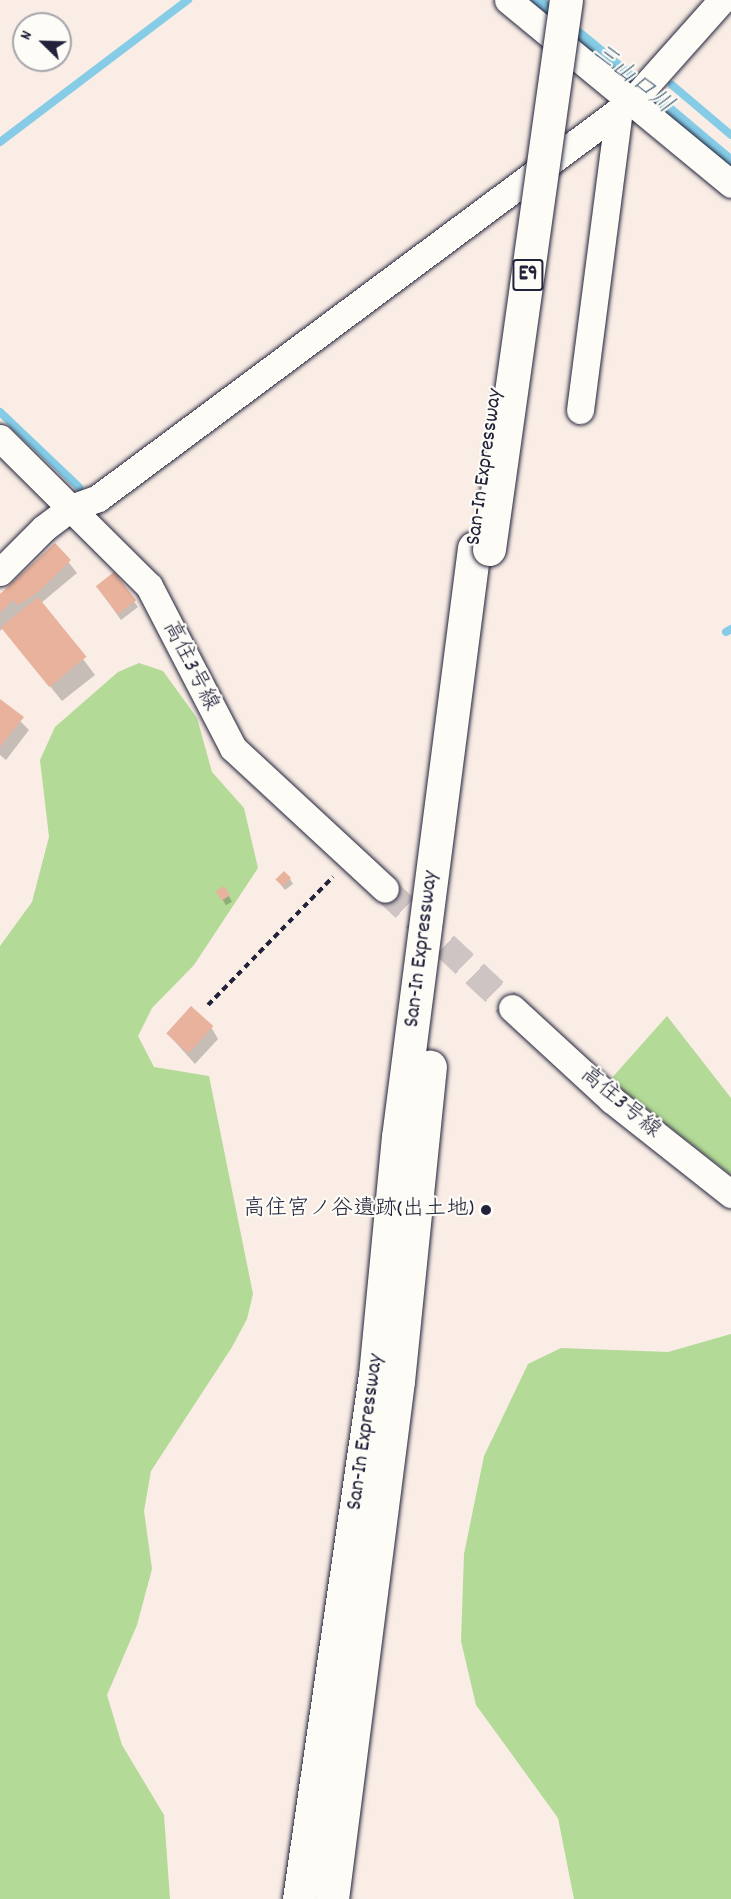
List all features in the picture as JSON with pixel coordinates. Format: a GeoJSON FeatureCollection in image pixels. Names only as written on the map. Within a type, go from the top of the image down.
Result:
{"type":"FeatureCollection","features":[{"type":"Feature","properties":{"kind":"highway","name":"San-In Expressway"},"geometry":{"type":"LineString","coordinates":[[332,1899],[398,1381],[482,549],[547,0]]}},
{"type":"Feature","properties":{"kind":"highway","name":"San-In Expressway"},"geometry":{"type":"LineString","coordinates":[[299,1899],[375,1375],[398,1137],[482,549],[566,0]]}},
{"type":"Feature","properties":{"kind":"street"},"geometry":{"type":"LineString","coordinates":[[508,0],[625,106],[731,184]]}},
{"type":"Feature","properties":{"kind":"street"},"geometry":{"type":"LineString","coordinates":[[0,572],[71,508],[98,498],[625,106],[722,0]]}},
{"type":"Feature","properties":{"kind":"street"},"geometry":{"type":"LineString","coordinates":[[580,410],[625,106]]}},
{"type":"Feature","properties":{"kind":"street","name":"高住3号線"},"geometry":{"type":"LineString","coordinates":[[0,438],[149,586],[233,747],[354,856],[385,889]]}},
{"type":"Feature","properties":{"kind":"street","name":"高住3号線"},"geometry":{"type":"LineString","coordinates":[[512,1008],[612,1100],[731,1194]]}},
{"type":"Feature","properties":{"kind":"path"},"geometry":{"type":"LineString","coordinates":[[208,1005],[354,856]]}},
{"type":"Feature","properties":{"kind":"green space"},"geometry":{"type":"Polygon","coordinates":[[[139,663],[163,671],[197,718],[212,772],[244,808],[258,868],[194,965],[152,1008],[138,1036],[154,1067],[209,1076],[253,1294],[247,1319],[232,1347],[151,1471],[144,1511],[152,1569],[137,1625],[107,1695],[122,1745],[164,1815],[170,1899],[0,1899],[0,946],[32,902],[49,837],[40,760],[55,727],[118,672],[139,663]]]}},
{"type":"Feature","properties":{"kind":"green space"},"geometry":{"type":"Polygon","coordinates":[[[667,1016],[731,1098],[731,1175],[610,1080],[667,1016]]]}},
{"type":"Feature","properties":{"kind":"green space"},"geometry":{"type":"Polygon","coordinates":[[[731,1334],[731,1899],[574,1899],[558,1818],[476,1705],[461,1641],[464,1554],[484,1456],[528,1364],[561,1348],[668,1352],[731,1334]]]}},
{"type":"Feature","properties":{"kind":"water","name":"三山口川"},"geometry":{"type":"Polygon","coordinates":[[[524,0],[546,0],[599,43],[731,154],[731,173],[524,0]]]}},
{"type":"Feature","properties":{"kind":"building"},"geometry":{"type":"Polygon","coordinates":[[[55,543],[71,560],[37,593],[18,605],[13,600],[0,613],[0,594],[55,543]]]}},
{"type":"Feature","properties":{"kind":"building"},"geometry":{"type":"Polygon","coordinates":[[[114,572],[136,600],[118,615],[96,586],[114,572]]]}},
{"type":"Feature","properties":{"kind":"building"},"geometry":{"type":"Polygon","coordinates":[[[38,597],[86,657],[49,687],[1,627],[38,597]]]}},
{"type":"Feature","properties":{"kind":"building"},"geometry":{"type":"Polygon","coordinates":[[[0,699],[24,717],[0,747],[0,699]]]}},
{"type":"Feature","properties":{"kind":"building"},"geometry":{"type":"Polygon","coordinates":[[[284,871],[291,878],[283,887],[276,879],[284,871]]]}},
{"type":"Feature","properties":{"kind":"building"},"geometry":{"type":"Polygon","coordinates":[[[224,886],[230,895],[222,901],[216,892],[224,886]]]}},
{"type":"Feature","properties":{"kind":"building"},"geometry":{"type":"Polygon","coordinates":[[[191,1006],[213,1026],[189,1054],[166,1033],[191,1006]]]}},
{"type":"Feature","properties":{"kind":"waterway"},"geometry":{"type":"LineString","coordinates":[[0,142],[188,0]]}},
{"type":"Feature","properties":{"kind":"waterway","name":"三山口川"},"geometry":{"type":"LineString","coordinates":[[672,85],[731,135]]}},
{"type":"Feature","properties":{"kind":"waterway"},"geometry":{"type":"LineString","coordinates":[[0,412],[79,487]]}},
{"type":"Feature","properties":{"kind":"waterway"},"geometry":{"type":"LineString","coordinates":[[726,632],[731,629]]}},
{"type":"Feature","properties":{"kind":"tunnel"},"geometry":{"type":"LineString","coordinates":[[385,889],[512,1008]]}},
{"type":"Feature","properties":{"kind":"place","name":"高住宮ノ谷遺跡(出土地)"},"geometry":{"type":"Point","coordinates":[486,1210]}}]}
